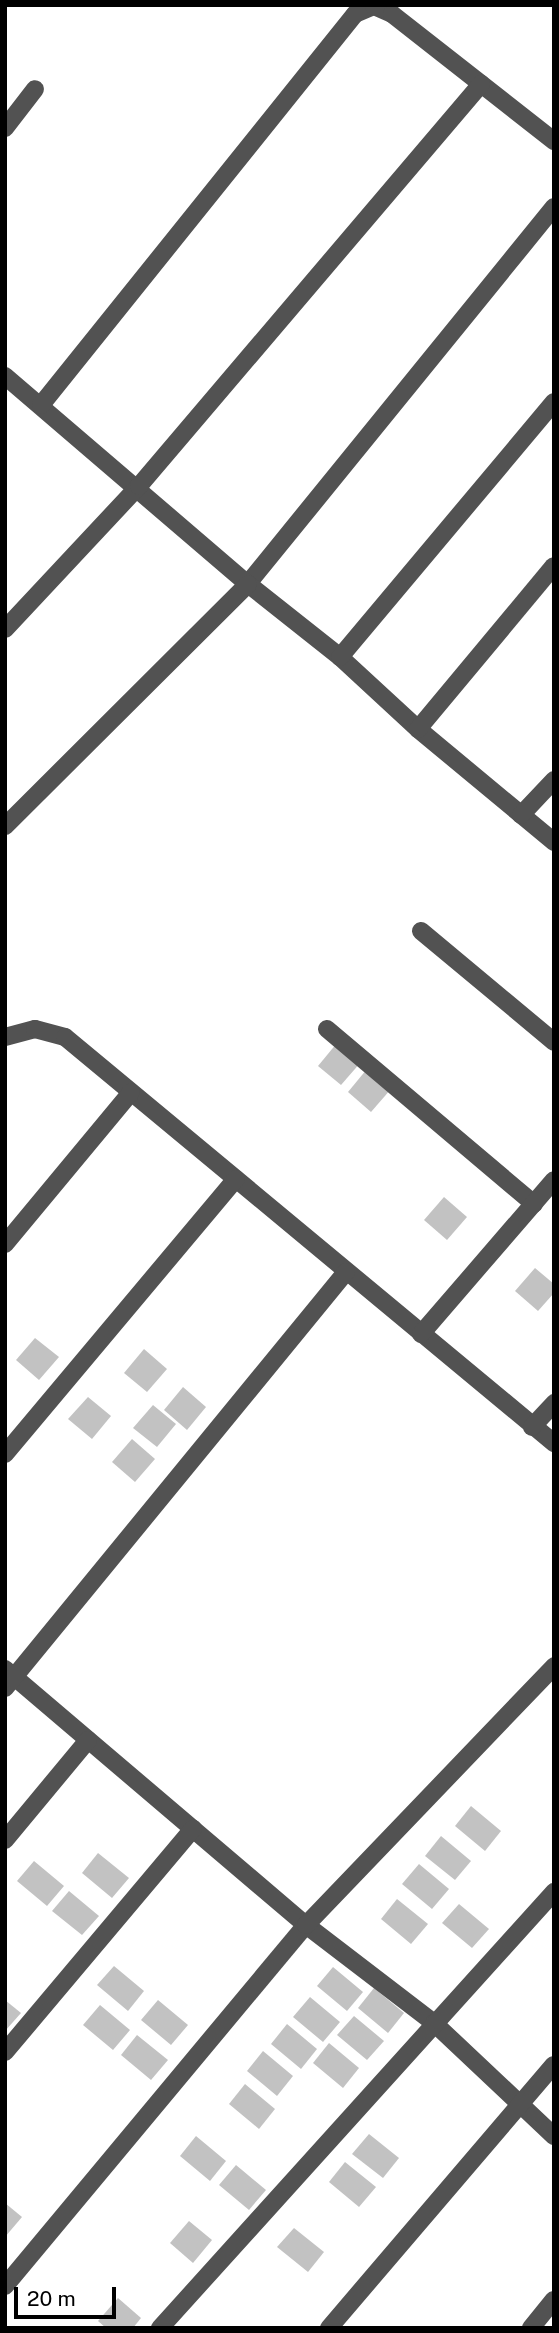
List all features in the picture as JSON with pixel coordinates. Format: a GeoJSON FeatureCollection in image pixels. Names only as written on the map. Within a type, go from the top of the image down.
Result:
{"type":"FeatureCollection","features":[{"type":"Feature","properties":{"kind":"street"},"geometry":{"type":"LineString","coordinates":[[41,405],[355,14],[374,6],[393,14],[554,141]]}},
{"type":"Feature","properties":{"kind":"street"},"geometry":{"type":"LineString","coordinates":[[5,629],[139,486],[481,84]]}},
{"type":"Feature","properties":{"kind":"street"},"geometry":{"type":"LineString","coordinates":[[5,128],[35,89]]}},
{"type":"Feature","properties":{"kind":"street"},"geometry":{"type":"LineString","coordinates":[[5,826],[248,584],[554,207]]}},
{"type":"Feature","properties":{"kind":"street"},"geometry":{"type":"LineString","coordinates":[[5,376],[139,486],[248,584],[340,657],[418,729],[554,842]]}},
{"type":"Feature","properties":{"kind":"street"},"geometry":{"type":"LineString","coordinates":[[340,657],[554,402]]}},
{"type":"Feature","properties":{"kind":"street"},"geometry":{"type":"LineString","coordinates":[[418,729],[554,566]]}},
{"type":"Feature","properties":{"kind":"street"},"geometry":{"type":"LineString","coordinates":[[521,815],[554,780]]}},
{"type":"Feature","properties":{"kind":"street"},"geometry":{"type":"LineString","coordinates":[[421,931],[554,1042]]}},
{"type":"Feature","properties":{"kind":"street"},"geometry":{"type":"LineString","coordinates":[[5,1037],[35,1029],[65,1037],[554,1443]]}},
{"type":"Feature","properties":{"kind":"street"},"geometry":{"type":"LineString","coordinates":[[327,1029],[534,1204]]}},
{"type":"Feature","properties":{"kind":"street"},"geometry":{"type":"LineString","coordinates":[[5,1244],[131,1092]]}},
{"type":"Feature","properties":{"kind":"street"},"geometry":{"type":"LineString","coordinates":[[5,1454],[236,1179]]}},
{"type":"Feature","properties":{"kind":"street"},"geometry":{"type":"LineString","coordinates":[[421,1334],[554,1180]]}},
{"type":"Feature","properties":{"kind":"street"},"geometry":{"type":"LineString","coordinates":[[346,1272],[8,1678],[89,1740],[306,1924],[434,2023],[516,2104],[554,2136]]}},
{"type":"Feature","properties":{"kind":"street"},"geometry":{"type":"LineString","coordinates":[[532,1427],[554,1403]]}},
{"type":"Feature","properties":{"kind":"street"},"geometry":{"type":"LineString","coordinates":[[5,2286],[306,1924],[554,1666]]}},
{"type":"Feature","properties":{"kind":"street"},"geometry":{"type":"LineString","coordinates":[[5,1840],[89,1740]]}},
{"type":"Feature","properties":{"kind":"street"},"geometry":{"type":"LineString","coordinates":[[5,2052],[193,1829]]}},
{"type":"Feature","properties":{"kind":"street"},"geometry":{"type":"LineString","coordinates":[[160,2328],[554,1892]]}},
{"type":"Feature","properties":{"kind":"street"},"geometry":{"type":"LineString","coordinates":[[328,2328],[516,2104],[554,2065]]}},
{"type":"Feature","properties":{"kind":"street"},"geometry":{"type":"LineString","coordinates":[[531,2328],[554,2300]]}},
{"type":"Feature","properties":{"kind":"building"},"geometry":{"type":"Polygon","coordinates":[[[337,1043],[361,1062],[341,1085],[318,1066],[337,1043]]]}},
{"type":"Feature","properties":{"kind":"building"},"geometry":{"type":"Polygon","coordinates":[[[367,1069],[391,1089],[371,1112],[348,1092],[367,1069]]]}},
{"type":"Feature","properties":{"kind":"building"},"geometry":{"type":"Polygon","coordinates":[[[444,1197],[467,1217],[447,1240],[424,1220],[444,1197]]]}},
{"type":"Feature","properties":{"kind":"building"},"geometry":{"type":"Polygon","coordinates":[[[535,1268],[554,1284],[554,1293],[538,1311],[515,1291],[535,1268]]]}},
{"type":"Feature","properties":{"kind":"building"},"geometry":{"type":"Polygon","coordinates":[[[35,1338],[59,1357],[39,1380],[16,1360],[35,1338]]]}},
{"type":"Feature","properties":{"kind":"building"},"geometry":{"type":"Polygon","coordinates":[[[144,1349],[167,1369],[147,1392],[124,1373],[144,1349]]]}},
{"type":"Feature","properties":{"kind":"building"},"geometry":{"type":"Polygon","coordinates":[[[183,1387],[206,1407],[187,1430],[164,1410],[183,1387]]]}},
{"type":"Feature","properties":{"kind":"building"},"geometry":{"type":"Polygon","coordinates":[[[88,1397],[111,1416],[92,1439],[68,1419],[88,1397]]]}},
{"type":"Feature","properties":{"kind":"building"},"geometry":{"type":"Polygon","coordinates":[[[153,1405],[176,1424],[157,1447],[133,1428],[153,1405]]]}},
{"type":"Feature","properties":{"kind":"building"},"geometry":{"type":"Polygon","coordinates":[[[132,1439],[155,1459],[135,1482],[112,1462],[132,1439]]]}},
{"type":"Feature","properties":{"kind":"building"},"geometry":{"type":"Polygon","coordinates":[[[471,1806],[501,1831],[485,1851],[455,1826],[471,1806]]]}},
{"type":"Feature","properties":{"kind":"building"},"geometry":{"type":"Polygon","coordinates":[[[441,1836],[471,1861],[455,1880],[425,1856],[441,1836]]]}},
{"type":"Feature","properties":{"kind":"building"},"geometry":{"type":"Polygon","coordinates":[[[98,1853],[129,1878],[112,1898],[82,1873],[98,1853]]]}},
{"type":"Feature","properties":{"kind":"building"},"geometry":{"type":"Polygon","coordinates":[[[34,1861],[64,1886],[47,1906],[17,1881],[34,1861]]]}},
{"type":"Feature","properties":{"kind":"building"},"geometry":{"type":"Polygon","coordinates":[[[419,1864],[449,1889],[432,1909],[402,1884],[419,1864]]]}},
{"type":"Feature","properties":{"kind":"building"},"geometry":{"type":"Polygon","coordinates":[[[69,1891],[99,1916],[82,1935],[52,1911],[69,1891]]]}},
{"type":"Feature","properties":{"kind":"building"},"geometry":{"type":"Polygon","coordinates":[[[397,1899],[428,1924],[411,1944],[381,1919],[397,1899]]]}},
{"type":"Feature","properties":{"kind":"building"},"geometry":{"type":"Polygon","coordinates":[[[459,1904],[489,1929],[472,1948],[442,1923],[459,1904]]]}},
{"type":"Feature","properties":{"kind":"building"},"geometry":{"type":"Polygon","coordinates":[[[114,1966],[144,1991],[128,2011],[97,1985],[114,1966]]]}},
{"type":"Feature","properties":{"kind":"building"},"geometry":{"type":"Polygon","coordinates":[[[333,1967],[363,1992],[347,2011],[317,1986],[333,1967]]]}},
{"type":"Feature","properties":{"kind":"building"},"geometry":{"type":"Polygon","coordinates":[[[374,1988],[404,2013],[388,2033],[358,2008],[374,1988]]]}},
{"type":"Feature","properties":{"kind":"building"},"geometry":{"type":"Polygon","coordinates":[[[310,1997],[340,2022],[323,2042],[293,2017],[310,1997]]]}},
{"type":"Feature","properties":{"kind":"building"},"geometry":{"type":"Polygon","coordinates":[[[5,2000],[21,2013],[5,2031],[5,2000]]]}},
{"type":"Feature","properties":{"kind":"building"},"geometry":{"type":"Polygon","coordinates":[[[158,2000],[188,2025],[171,2045],[141,2020],[158,2000]]]}},
{"type":"Feature","properties":{"kind":"building"},"geometry":{"type":"Polygon","coordinates":[[[100,2005],[130,2030],[113,2050],[83,2025],[100,2005]]]}},
{"type":"Feature","properties":{"kind":"building"},"geometry":{"type":"Polygon","coordinates":[[[354,2016],[384,2041],[367,2060],[337,2035],[354,2016]]]}},
{"type":"Feature","properties":{"kind":"building"},"geometry":{"type":"Polygon","coordinates":[[[287,2024],[317,2049],[301,2069],[271,2044],[287,2024]]]}},
{"type":"Feature","properties":{"kind":"building"},"geometry":{"type":"Polygon","coordinates":[[[137,2035],[168,2060],[151,2080],[121,2055],[137,2035]]]}},
{"type":"Feature","properties":{"kind":"building"},"geometry":{"type":"Polygon","coordinates":[[[329,2043],[359,2068],[343,2088],[313,2063],[329,2043]]]}},
{"type":"Feature","properties":{"kind":"building"},"geometry":{"type":"Polygon","coordinates":[[[263,2051],[293,2076],[277,2096],[247,2071],[263,2051]]]}},
{"type":"Feature","properties":{"kind":"building"},"geometry":{"type":"Polygon","coordinates":[[[245,2084],[275,2109],[259,2129],[229,2104],[245,2084]]]}},
{"type":"Feature","properties":{"kind":"building"},"geometry":{"type":"Polygon","coordinates":[[[369,2134],[399,2158],[383,2178],[352,2154],[369,2134]]]}},
{"type":"Feature","properties":{"kind":"building"},"geometry":{"type":"Polygon","coordinates":[[[196,2136],[226,2161],[210,2181],[180,2156],[196,2136]]]}},
{"type":"Feature","properties":{"kind":"building"},"geometry":{"type":"Polygon","coordinates":[[[345,2162],[376,2187],[359,2207],[329,2182],[345,2162]]]}},
{"type":"Feature","properties":{"kind":"building"},"geometry":{"type":"Polygon","coordinates":[[[236,2165],[266,2190],[249,2210],[219,2185],[236,2165]]]}},
{"type":"Feature","properties":{"kind":"building"},"geometry":{"type":"Polygon","coordinates":[[[5,2203],[22,2217],[5,2237],[5,2203]]]}},
{"type":"Feature","properties":{"kind":"building"},"geometry":{"type":"Polygon","coordinates":[[[189,2221],[212,2240],[193,2263],[170,2243],[189,2221]]]}},
{"type":"Feature","properties":{"kind":"building"},"geometry":{"type":"Polygon","coordinates":[[[294,2228],[324,2252],[308,2272],[277,2247],[294,2228]]]}},
{"type":"Feature","properties":{"kind":"building"},"geometry":{"type":"Polygon","coordinates":[[[118,2298],[141,2318],[133,2328],[106,2328],[98,2321],[118,2298]]]}}]}
